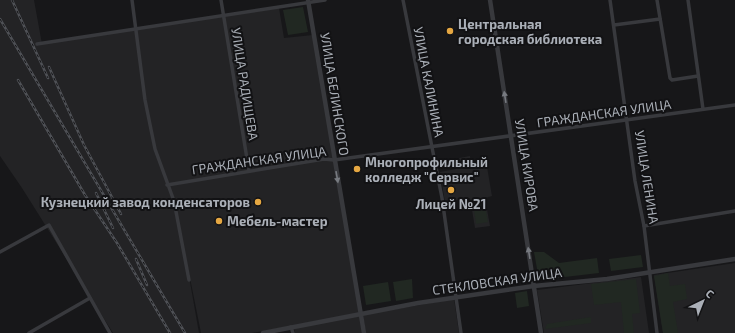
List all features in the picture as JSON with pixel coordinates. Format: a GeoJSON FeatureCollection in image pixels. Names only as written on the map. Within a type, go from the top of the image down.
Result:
{"type":"FeatureCollection","features":[{"type":"Feature","properties":{"kind":"street"},"geometry":{"type":"LineString","coordinates":[[132,0],[137,29],[145,100],[155,150],[174,201],[189,280]]}},
{"type":"Feature","properties":{"kind":"street","name":"УЛИЦА РАДИЩЕВА"},"geometry":{"type":"LineString","coordinates":[[221,0],[249,171]]}},
{"type":"Feature","properties":{"kind":"street"},"geometry":{"type":"LineString","coordinates":[[37,44],[223,16],[309,1],[325,0]]}},
{"type":"Feature","properties":{"kind":"street","name":"УЛИЦА КАЛИНИНА"},"geometry":{"type":"LineString","coordinates":[[403,0],[442,198],[462,333]]}},
{"type":"Feature","properties":{"kind":"street","name":"УЛИЦА КИРОВА"},"geometry":{"type":"LineString","coordinates":[[490,0],[541,333]]}},
{"type":"Feature","properties":{"kind":"street","name":"УЛИЦА ЛЕНИНА"},"geometry":{"type":"LineString","coordinates":[[610,0],[628,120],[635,181],[644,226],[657,333]]}},
{"type":"Feature","properties":{"kind":"street"},"geometry":{"type":"LineString","coordinates":[[657,0],[670,79],[698,76]]}},
{"type":"Feature","properties":{"kind":"street"},"geometry":{"type":"LineString","coordinates":[[688,0],[703,109]]}},
{"type":"Feature","properties":{"kind":"street","name":"УЛИЦА БЕЛИНСКОГО"},"geometry":{"type":"LineString","coordinates":[[309,1],[334,160],[364,333]]}},
{"type":"Feature","properties":{"kind":"street"},"geometry":{"type":"LineString","coordinates":[[614,25],[660,19]]}},
{"type":"Feature","properties":{"kind":"street","name":"ГРАЖДАНСКАЯ УЛИЦА"},"geometry":{"type":"LineString","coordinates":[[167,184],[324,159],[334,160],[735,105]]}},
{"type":"Feature","properties":{"kind":"street"},"geometry":{"type":"LineString","coordinates":[[644,226],[735,211]]}},
{"type":"Feature","properties":{"kind":"street"},"geometry":{"type":"LineString","coordinates":[[0,252],[49,224],[110,333]]}},
{"type":"Feature","properties":{"kind":"street","name":"СТЕКЛОВСКАЯ УЛИЦА"},"geometry":{"type":"LineString","coordinates":[[264,333],[456,297],[649,272],[735,259]]}},
{"type":"Feature","properties":{"kind":"street"},"geometry":{"type":"LineString","coordinates":[[29,333],[90,298]]}},
{"type":"Feature","properties":{"kind":"street"},"geometry":{"type":"LineString","coordinates":[[291,327],[293,333]]}},
{"type":"Feature","properties":{"kind":"shaded area"},"geometry":{"type":"Polygon","coordinates":[[[0,0],[34,0],[42,44],[279,8],[284,38],[313,35],[359,313],[252,333],[201,333],[184,248],[199,333],[113,333],[22,188],[0,156],[0,0]]]}},
{"type":"Feature","properties":{"kind":"shaded area"},"geometry":{"type":"Polygon","coordinates":[[[303,7],[308,32],[288,35],[283,10],[303,7]]]}},
{"type":"Feature","properties":{"kind":"shaded area"},"geometry":{"type":"Polygon","coordinates":[[[470,156],[472,169],[487,167],[492,196],[485,198],[490,226],[475,228],[470,198],[445,202],[440,172],[456,169],[456,164],[460,163],[459,158],[470,156]]]}},
{"type":"Feature","properties":{"kind":"shaded area"},"geometry":{"type":"Polygon","coordinates":[[[484,199],[488,222],[476,224],[473,201],[484,199]]]}},
{"type":"Feature","properties":{"kind":"shaded area"},"geometry":{"type":"Polygon","coordinates":[[[534,252],[544,252],[559,263],[597,258],[599,273],[539,280],[534,252]]]}},
{"type":"Feature","properties":{"kind":"shaded area"},"geometry":{"type":"Polygon","coordinates":[[[641,255],[643,267],[611,271],[609,259],[641,255]]]}},
{"type":"Feature","properties":{"kind":"shaded area"},"geometry":{"type":"Polygon","coordinates":[[[735,263],[735,333],[663,333],[654,275],[735,263]]]}},
{"type":"Feature","properties":{"kind":"shaded area"},"geometry":{"type":"Polygon","coordinates":[[[668,273],[670,286],[685,284],[687,299],[673,302],[678,333],[663,333],[654,276],[668,273]]]}},
{"type":"Feature","properties":{"kind":"shaded area"},"geometry":{"type":"Polygon","coordinates":[[[641,277],[649,333],[544,333],[537,290],[641,277]]]}},
{"type":"Feature","properties":{"kind":"shaded area"},"geometry":{"type":"Polygon","coordinates":[[[412,279],[413,298],[396,301],[393,282],[412,279]]]}},
{"type":"Feature","properties":{"kind":"shaded area"},"geometry":{"type":"Polygon","coordinates":[[[636,279],[640,313],[632,314],[634,333],[624,333],[621,302],[594,305],[591,284],[636,279]]]}},
{"type":"Feature","properties":{"kind":"shaded area"},"geometry":{"type":"Polygon","coordinates":[[[388,282],[391,301],[366,305],[363,286],[388,282]]]}},
{"type":"Feature","properties":{"kind":"shaded area"},"geometry":{"type":"Polygon","coordinates":[[[527,291],[529,306],[517,308],[515,293],[527,291]]]}},
{"type":"Feature","properties":{"kind":"shaded area"},"geometry":{"type":"Polygon","coordinates":[[[454,299],[459,333],[366,333],[363,315],[454,299]]]}},
{"type":"Feature","properties":{"kind":"shaded area"},"geometry":{"type":"Polygon","coordinates":[[[360,315],[363,333],[295,333],[294,328],[360,315]]]}},
{"type":"Feature","properties":{"kind":"shaded area"},"geometry":{"type":"Polygon","coordinates":[[[591,317],[591,323],[545,329],[547,324],[591,317]]]}},
{"type":"Feature","properties":{"kind":"railway"},"geometry":{"type":"LineString","coordinates":[[12,0],[48,78]]}},
{"type":"Feature","properties":{"kind":"railway"},"geometry":{"type":"LineString","coordinates":[[0,19],[185,333]]}},
{"type":"Feature","properties":{"kind":"railway"},"geometry":{"type":"LineString","coordinates":[[49,67],[84,145],[121,214]]}},
{"type":"Feature","properties":{"kind":"railway"},"geometry":{"type":"LineString","coordinates":[[18,80],[85,195],[117,243],[170,333]]}},
{"type":"Feature","properties":{"kind":"railway"},"geometry":{"type":"LineString","coordinates":[[96,193],[113,228]]}},
{"type":"Feature","properties":{"kind":"railway"},"geometry":{"type":"LineString","coordinates":[[136,259],[147,285]]}},
{"type":"Feature","properties":{"kind":"place","name":"Центральная городская библиотека"},"geometry":{"type":"Point","coordinates":[450,31]}},
{"type":"Feature","properties":{"kind":"place","name":"Многопрофильный колледж \"Сервис\""},"geometry":{"type":"Point","coordinates":[357,169]}},
{"type":"Feature","properties":{"kind":"place","name":"Лицей №21"},"geometry":{"type":"Point","coordinates":[451,190]}},
{"type":"Feature","properties":{"kind":"place","name":"Кузнецкий завод конденсаторов"},"geometry":{"type":"Point","coordinates":[258,202]}},
{"type":"Feature","properties":{"kind":"place","name":"Мебель-мастер"},"geometry":{"type":"Point","coordinates":[219,221]}}]}
